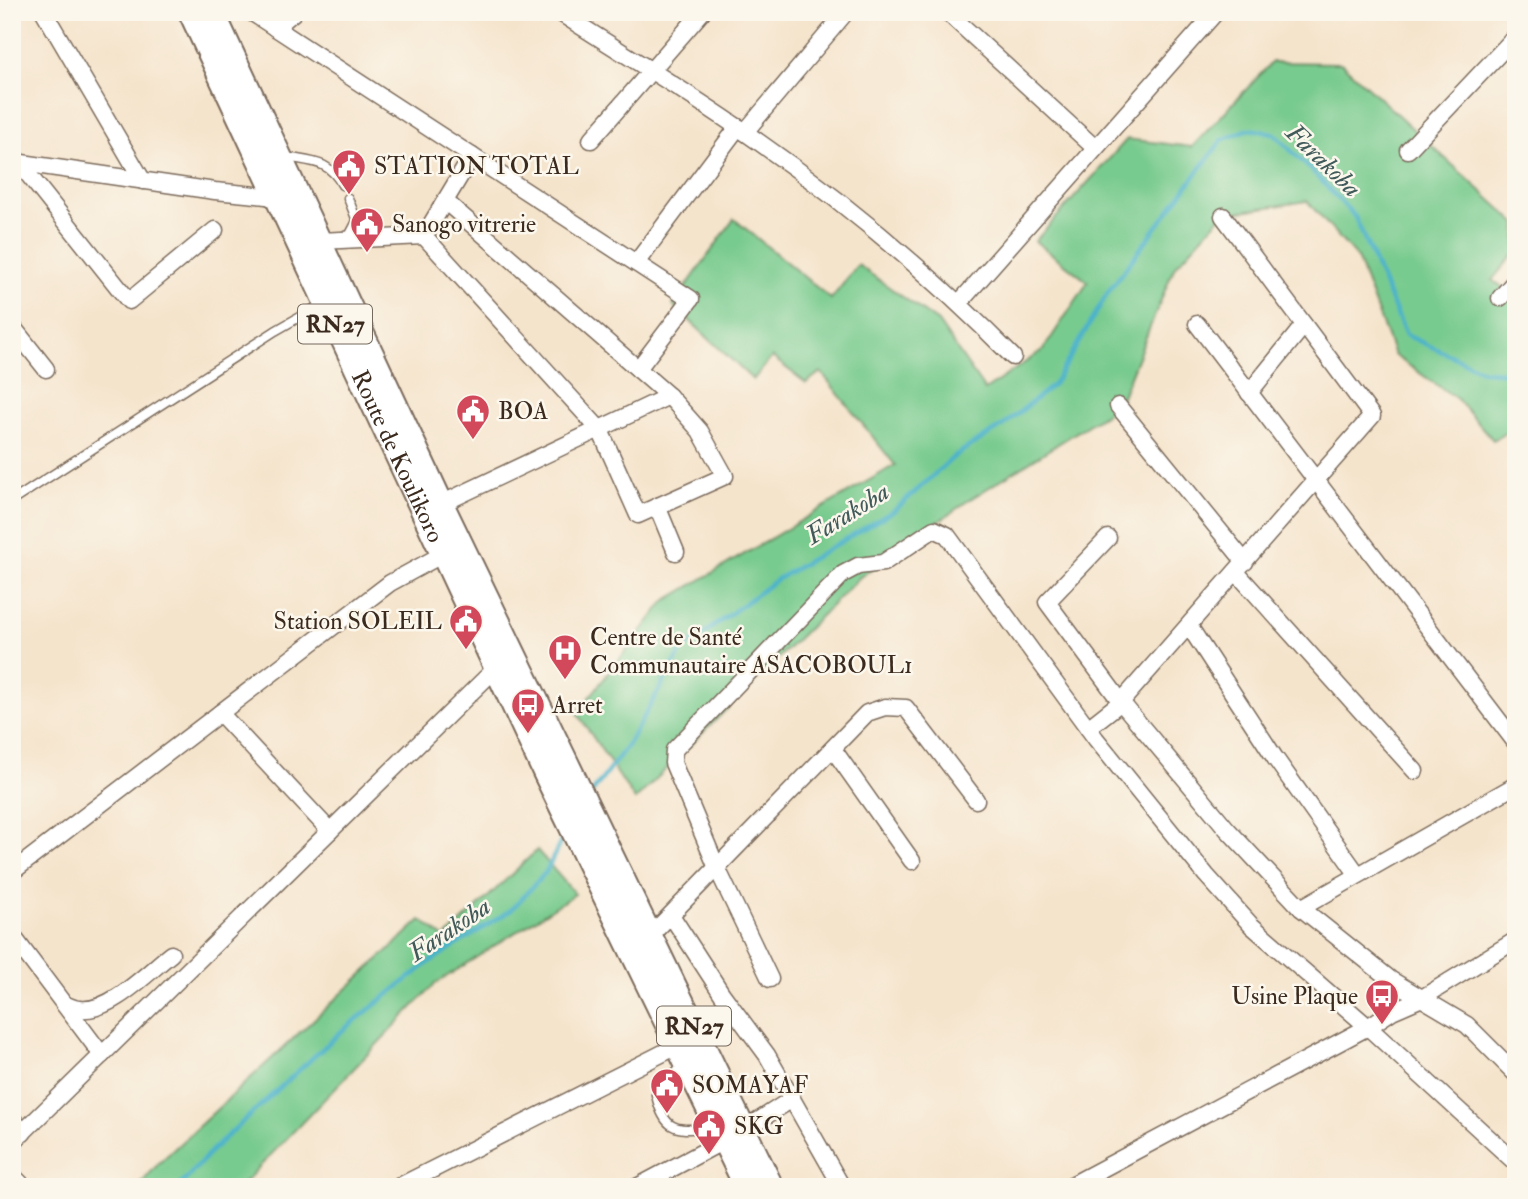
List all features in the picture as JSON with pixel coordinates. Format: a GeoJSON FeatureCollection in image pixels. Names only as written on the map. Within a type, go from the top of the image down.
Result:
{"type":"FeatureCollection","features":[{"type":"Feature","properties":{"kind":"main road","name":"Route de Koulikoro"},"geometry":{"type":"LineString","coordinates":[[191,12],[443,554],[490,630]]}},
{"type":"Feature","properties":{"kind":"main road","name":"Route de Koulikoro"},"geometry":{"type":"LineString","coordinates":[[212,12],[441,504],[490,630]]}},
{"type":"Feature","properties":{"kind":"main road","name":"RN27"},"geometry":{"type":"LineString","coordinates":[[490,630],[606,870],[681,1055],[729,1133],[771,1187]]}},
{"type":"Feature","properties":{"kind":"main road","name":"RN27"},"geometry":{"type":"LineString","coordinates":[[606,870],[650,936],[729,1133],[747,1187]]}},
{"type":"Feature","properties":{"kind":"street"},"geometry":{"type":"LineString","coordinates":[[44,12],[143,181]]}},
{"type":"Feature","properties":{"kind":"street"},"geometry":{"type":"LineString","coordinates":[[251,12],[691,299],[638,369]]}},
{"type":"Feature","properties":{"kind":"street"},"geometry":{"type":"LineString","coordinates":[[275,28],[294,12]]}},
{"type":"Feature","properties":{"kind":"street"},"geometry":{"type":"LineString","coordinates":[[559,12],[742,130],[856,216],[960,302],[1013,357]]}},
{"type":"Feature","properties":{"kind":"street"},"geometry":{"type":"LineString","coordinates":[[591,140],[702,12]]}},
{"type":"Feature","properties":{"kind":"street"},"geometry":{"type":"LineString","coordinates":[[636,263],[742,130],[846,12]]}},
{"type":"Feature","properties":{"kind":"street"},"geometry":{"type":"LineString","coordinates":[[947,12],[965,18],[1095,148]]}},
{"type":"Feature","properties":{"kind":"street"},"geometry":{"type":"LineString","coordinates":[[960,302],[1216,12]]}},
{"type":"Feature","properties":{"kind":"street"},"geometry":{"type":"LineString","coordinates":[[1408,150],[1516,36]]}},
{"type":"Feature","properties":{"kind":"street"},"geometry":{"type":"LineString","coordinates":[[424,236],[472,156]]}},
{"type":"Feature","properties":{"kind":"street"},"geometry":{"type":"LineString","coordinates":[[15,159],[143,181],[276,197]]}},
{"type":"Feature","properties":{"kind":"street"},"geometry":{"type":"LineString","coordinates":[[15,159],[129,301],[215,230]]}},
{"type":"Feature","properties":{"kind":"street"},"geometry":{"type":"LineString","coordinates":[[424,236],[600,430],[638,515],[724,476],[700,430],[669,396],[445,201]]}},
{"type":"Feature","properties":{"kind":"street"},"geometry":{"type":"LineString","coordinates":[[1088,728],[1121,702],[1372,416],[1223,216]]}},
{"type":"Feature","properties":{"kind":"street"},"geometry":{"type":"LineString","coordinates":[[320,241],[424,236]]}},
{"type":"Feature","properties":{"kind":"street"},"geometry":{"type":"LineString","coordinates":[[1500,298],[1516,280]]}},
{"type":"Feature","properties":{"kind":"street"},"geometry":{"type":"LineString","coordinates":[[1197,324],[1516,743]]}},
{"type":"Feature","properties":{"kind":"street"},"geometry":{"type":"LineString","coordinates":[[1249,393],[1304,325]]}},
{"type":"Feature","properties":{"kind":"street"},"geometry":{"type":"LineString","coordinates":[[12,326],[46,369]]}},
{"type":"Feature","properties":{"kind":"street"},"geometry":{"type":"LineString","coordinates":[[441,504],[669,396]]}},
{"type":"Feature","properties":{"kind":"street"},"geometry":{"type":"LineString","coordinates":[[1118,406],[1241,567],[1415,771]]}},
{"type":"Feature","properties":{"kind":"street"},"geometry":{"type":"LineString","coordinates":[[657,506],[676,552]]}},
{"type":"Feature","properties":{"kind":"street"},"geometry":{"type":"LineString","coordinates":[[770,979],[717,868],[673,764],[674,750],[843,575],[858,566],[883,563],[934,529],[947,535],[1088,728],[1206,875],[1251,925],[1368,1027],[1516,1163]]}},
{"type":"Feature","properties":{"kind":"street"},"geometry":{"type":"LineString","coordinates":[[1108,538],[1046,602],[1121,702],[1227,829],[1300,908],[1391,980],[1467,1025],[1516,1074]]}},
{"type":"Feature","properties":{"kind":"street"},"geometry":{"type":"LineString","coordinates":[[12,872],[390,583],[443,554]]}},
{"type":"Feature","properties":{"kind":"street"},"geometry":{"type":"LineString","coordinates":[[1189,626],[1275,758],[1358,874]]}},
{"type":"Feature","properties":{"kind":"street"},"geometry":{"type":"LineString","coordinates":[[12,1118],[18,1138],[330,831],[506,663]]}},
{"type":"Feature","properties":{"kind":"street"},"geometry":{"type":"LineString","coordinates":[[650,936],[867,713],[885,706],[906,708],[976,800]]}},
{"type":"Feature","properties":{"kind":"street"},"geometry":{"type":"LineString","coordinates":[[220,713],[330,831]]}},
{"type":"Feature","properties":{"kind":"street"},"geometry":{"type":"LineString","coordinates":[[832,749],[912,861]]}},
{"type":"Feature","properties":{"kind":"street"},"geometry":{"type":"LineString","coordinates":[[1300,908],[1516,785]]}},
{"type":"Feature","properties":{"kind":"street"},"geometry":{"type":"LineString","coordinates":[[671,915],[722,994],[767,1055],[842,1187]]}},
{"type":"Feature","properties":{"kind":"street"},"geometry":{"type":"LineString","coordinates":[[12,935],[102,1055]]}},
{"type":"Feature","properties":{"kind":"street"},"geometry":{"type":"LineString","coordinates":[[1068,1187],[1368,1027],[1392,1011],[1422,998],[1516,940]]}},
{"type":"Feature","properties":{"kind":"street"},"geometry":{"type":"LineString","coordinates":[[1489,957],[1516,953]]}},
{"type":"Feature","properties":{"kind":"street"},"geometry":{"type":"LineString","coordinates":[[64,1004],[82,1010],[98,1007],[117,998],[171,954]]}},
{"type":"Feature","properties":{"kind":"street"},"geometry":{"type":"LineString","coordinates":[[398,1187],[681,1055]]}},
{"type":"Feature","properties":{"kind":"street"},"geometry":{"type":"LineString","coordinates":[[637,1187],[792,1098]]}},
{"type":"Feature","properties":{"kind":"street"},"geometry":{"type":"LineString","coordinates":[[12,1175],[24,1187]]}},
{"type":"Feature","properties":{"kind":"lane"},"geometry":{"type":"LineString","coordinates":[[280,156],[326,165],[342,185]]}},
{"type":"Feature","properties":{"kind":"lane"},"geometry":{"type":"LineString","coordinates":[[347,240],[357,221],[348,198]]}},
{"type":"Feature","properties":{"kind":"lane"},"geometry":{"type":"LineString","coordinates":[[12,501],[275,331],[325,303]]}},
{"type":"Feature","properties":{"kind":"lane"},"geometry":{"type":"LineString","coordinates":[[681,1055],[656,1095],[669,1125],[677,1129],[729,1133]]}},
{"type":"Feature","properties":{"kind":"green space"},"geometry":{"type":"Polygon","coordinates":[[[1272,62],[1341,63],[1516,223],[1516,252],[1492,280],[1516,298],[1516,428],[1493,440],[1457,399],[1394,355],[1357,258],[1307,201],[1223,214],[1174,268],[1118,406],[969,500],[860,577],[635,800],[577,713],[665,601],[895,465],[821,372],[806,383],[772,357],[753,380],[673,305],[734,219],[831,299],[858,265],[938,322],[985,390],[1043,350],[1088,282],[1035,241],[1127,139],[1192,147],[1272,62]]]}},
{"type":"Feature","properties":{"kind":"green space"},"geometry":{"type":"Polygon","coordinates":[[[537,850],[575,894],[435,984],[240,1187],[138,1187],[159,1163],[421,920],[445,938],[537,850]]]}},
{"type":"Feature","properties":{"kind":"waterway","name":"Farakoba"},"geometry":{"type":"LineString","coordinates":[[591,794],[627,746],[682,650],[776,580],[895,510],[956,455],[1004,425],[1054,384],[1110,289],[1222,140],[1249,129],[1273,133],[1319,178],[1355,217],[1406,335],[1484,371],[1516,373]]}},
{"type":"Feature","properties":{"kind":"waterway","name":"Farakoba"},"geometry":{"type":"LineString","coordinates":[[179,1187],[214,1148],[343,1030],[431,961],[511,910],[546,872],[565,833]]}},
{"type":"Feature","properties":{"kind":"place","name":"STATION TOTAL"},"geometry":{"type":"Point","coordinates":[349,196]}},
{"type":"Feature","properties":{"kind":"place","name":"Sanogo vitrerie"},"geometry":{"type":"Point","coordinates":[367,254]}},
{"type":"Feature","properties":{"kind":"place","name":"BOA"},"geometry":{"type":"Point","coordinates":[473,441]}},
{"type":"Feature","properties":{"kind":"place","name":"Station SOLEIL"},"geometry":{"type":"Point","coordinates":[466,651]}},
{"type":"Feature","properties":{"kind":"place","name":"Centre de Santé Communautaire ASACOBOUL1"},"geometry":{"type":"Point","coordinates":[565,681]}},
{"type":"Feature","properties":{"kind":"place","name":"Arret"},"geometry":{"type":"Point","coordinates":[528,735]}},
{"type":"Feature","properties":{"kind":"place","name":"Usine Plaque"},"geometry":{"type":"Point","coordinates":[1382,1026]}},
{"type":"Feature","properties":{"kind":"place","name":"SOMAYAF"},"geometry":{"type":"Point","coordinates":[667,1115]}},
{"type":"Feature","properties":{"kind":"place","name":"SKG"},"geometry":{"type":"Point","coordinates":[709,1156]}}]}
